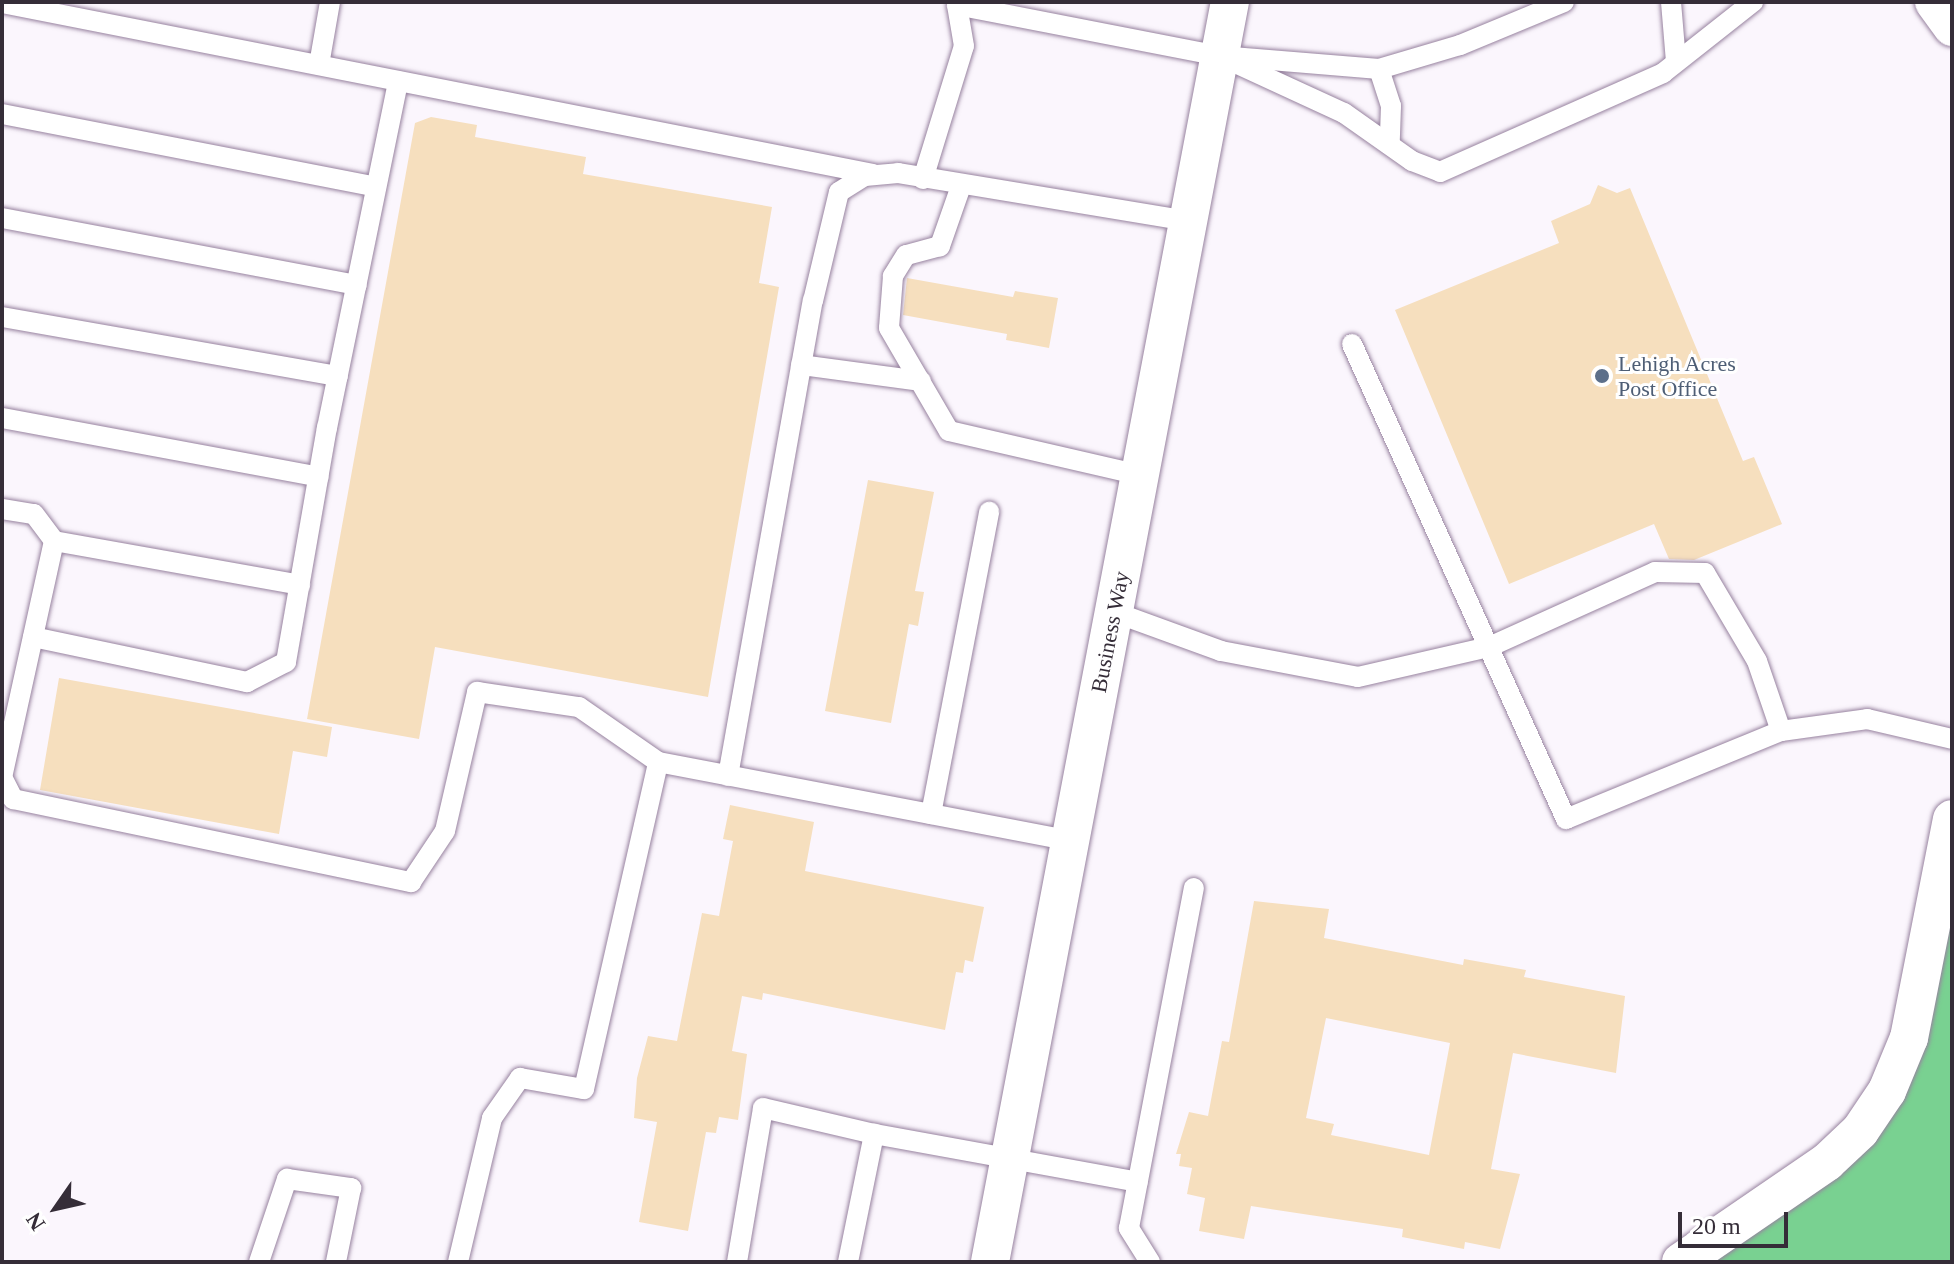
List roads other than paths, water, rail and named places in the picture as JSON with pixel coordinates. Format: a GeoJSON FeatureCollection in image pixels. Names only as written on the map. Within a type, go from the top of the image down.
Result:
{"type":"FeatureCollection","features":[{"type":"Feature","properties":{"kind":"street","name":"Business Way"},"geometry":{"type":"LineString","coordinates":[[990,1262],[1230,2]]}},
{"type":"Feature","properties":{"kind":"street"},"geometry":{"type":"LineString","coordinates":[[1934,2],[1952,27]]}},
{"type":"Feature","properties":{"kind":"street"},"geometry":{"type":"LineString","coordinates":[[1681,1262],[1827,1162],[1860,1131],[1887,1091],[1909,1038],[1952,819]]}},
{"type":"Feature","properties":{"kind":"lane"},"geometry":{"type":"LineString","coordinates":[[319,65],[330,2]]}},
{"type":"Feature","properties":{"kind":"lane"},"geometry":{"type":"LineString","coordinates":[[923,179],[964,46],[953,3],[1220,56],[1379,69],[1460,45],[1564,2]]}},
{"type":"Feature","properties":{"kind":"lane"},"geometry":{"type":"LineString","coordinates":[[1671,2],[1676,62]]}},
{"type":"Feature","properties":{"kind":"lane"},"geometry":{"type":"LineString","coordinates":[[1220,56],[1344,113],[1390,141],[1412,161],[1440,172],[1461,167],[1663,73],[1753,2]]}},
{"type":"Feature","properties":{"kind":"lane"},"geometry":{"type":"LineString","coordinates":[[2,3],[878,175]]}},
{"type":"Feature","properties":{"kind":"lane"},"geometry":{"type":"LineString","coordinates":[[1379,69],[1391,106],[1390,141]]}},
{"type":"Feature","properties":{"kind":"lane"},"geometry":{"type":"LineString","coordinates":[[33,637],[247,682],[286,662],[338,376],[398,81]]}},
{"type":"Feature","properties":{"kind":"lane"},"geometry":{"type":"LineString","coordinates":[[2,114],[376,187]]}},
{"type":"Feature","properties":{"kind":"lane"},"geometry":{"type":"LineString","coordinates":[[728,776],[801,365],[839,192],[865,176],[898,173],[961,186],[1188,221]]}},
{"type":"Feature","properties":{"kind":"lane"},"geometry":{"type":"LineString","coordinates":[[961,186],[940,246],[906,255],[893,276],[889,328],[949,431],[1140,475]]}},
{"type":"Feature","properties":{"kind":"lane"},"geometry":{"type":"LineString","coordinates":[[2,218],[357,285]]}},
{"type":"Feature","properties":{"kind":"lane"},"geometry":{"type":"LineString","coordinates":[[2,317],[338,376]]}},
{"type":"Feature","properties":{"kind":"lane"},"geometry":{"type":"LineString","coordinates":[[1352,344],[1566,819],[1781,731],[1867,719],[1952,739]]}},
{"type":"Feature","properties":{"kind":"lane"},"geometry":{"type":"LineString","coordinates":[[801,365],[921,381]]}},
{"type":"Feature","properties":{"kind":"lane"},"geometry":{"type":"LineString","coordinates":[[2,418],[319,477]]}},
{"type":"Feature","properties":{"kind":"lane"},"geometry":{"type":"LineString","coordinates":[[2,509],[34,514],[54,541],[300,585]]}},
{"type":"Feature","properties":{"kind":"lane"},"geometry":{"type":"LineString","coordinates":[[931,814],[989,512]]}},
{"type":"Feature","properties":{"kind":"lane"},"geometry":{"type":"LineString","coordinates":[[54,541],[2,777],[7,799],[411,882],[445,831],[477,692],[579,707],[658,762],[1071,841]]}},
{"type":"Feature","properties":{"kind":"lane"},"geometry":{"type":"LineString","coordinates":[[1114,612],[1221,651],[1358,677],[1489,647],[1655,572],[1705,573],[1757,661],[1781,731]]}},
{"type":"Feature","properties":{"kind":"lane"},"geometry":{"type":"LineString","coordinates":[[458,1262],[492,1118],[520,1078],[584,1089],[658,762]]}},
{"type":"Feature","properties":{"kind":"lane"},"geometry":{"type":"LineString","coordinates":[[1150,1262],[1129,1228],[1194,888]]}},
{"type":"Feature","properties":{"kind":"lane"},"geometry":{"type":"LineString","coordinates":[[737,1262],[763,1108],[874,1134],[1010,1156],[1138,1182]]}},
{"type":"Feature","properties":{"kind":"lane"},"geometry":{"type":"LineString","coordinates":[[848,1262],[874,1134]]}},
{"type":"Feature","properties":{"kind":"lane"},"geometry":{"type":"LineString","coordinates":[[259,1262],[287,1179],[351,1188],[336,1262]]}},
{"type":"Feature","properties":{"kind":"place","name":"Lehigh Acres Post Office"},"geometry":{"type":"Point","coordinates":[1602,376]}}]}
